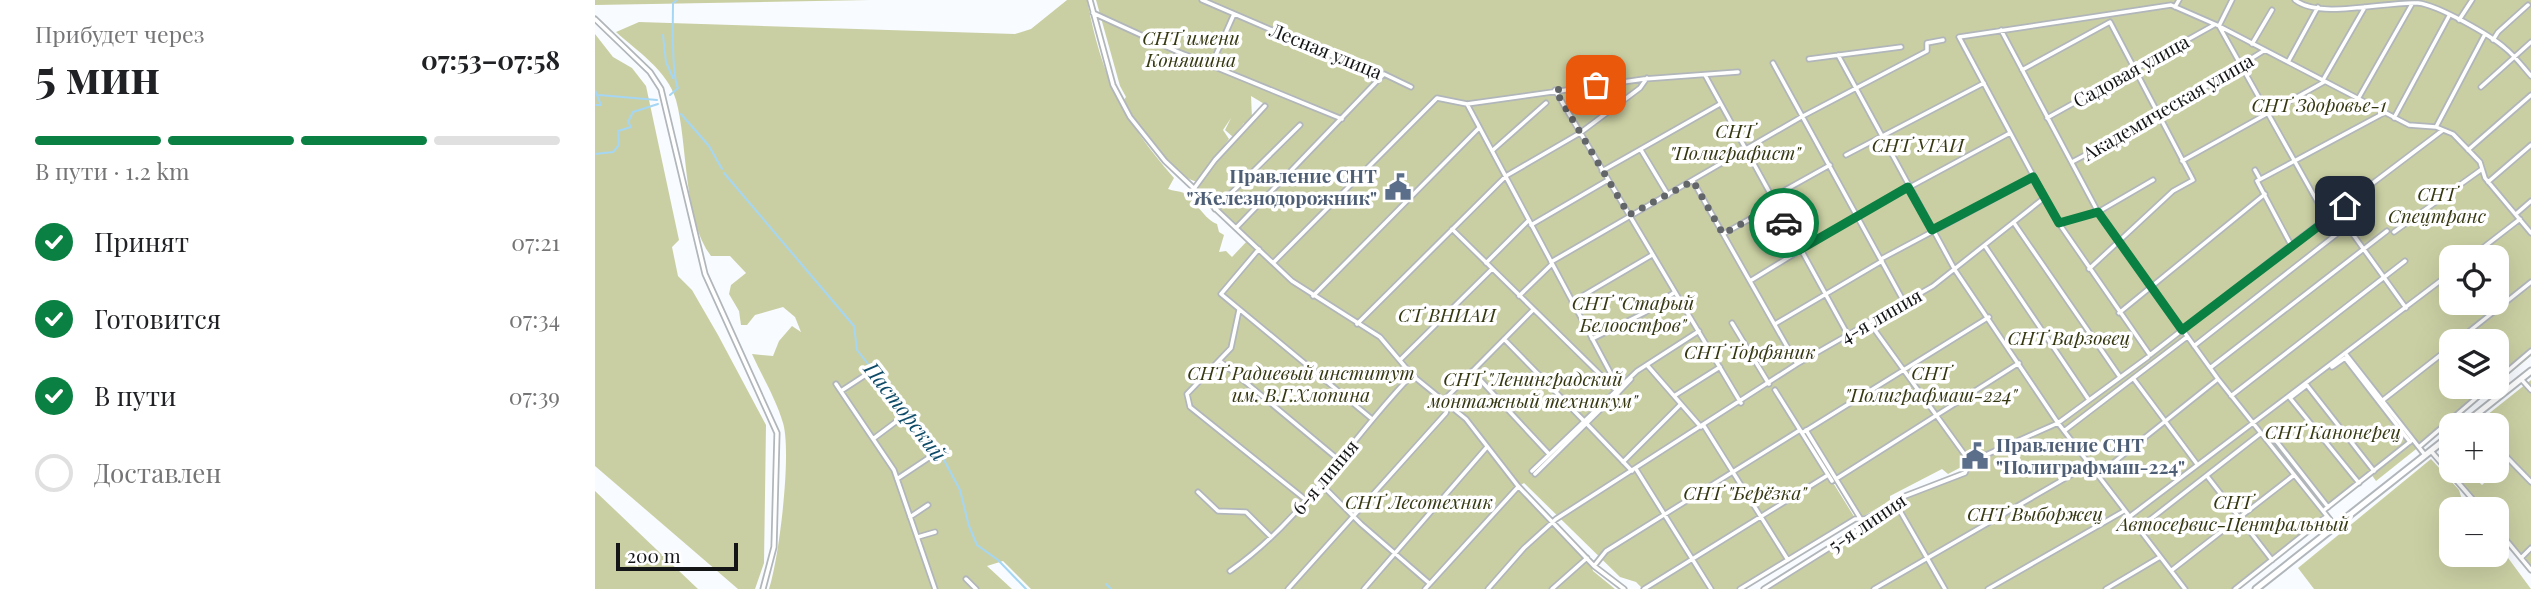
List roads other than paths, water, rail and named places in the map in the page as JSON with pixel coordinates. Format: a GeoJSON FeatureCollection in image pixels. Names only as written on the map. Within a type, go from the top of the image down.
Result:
{"type":"FeatureCollection","features":[{"type":"Feature","properties":{"kind":"main road"},"geometry":{"type":"LineString","coordinates":[[2478,413],[2531,371]]}},
{"type":"Feature","properties":{"kind":"main road"},"geometry":{"type":"LineString","coordinates":[[2256,589],[2439,444]]}},
{"type":"Feature","properties":{"kind":"street"},"geometry":{"type":"LineString","coordinates":[[1090,0],[1106,66],[1122,103],[1144,137],[1193,190],[1272,263],[1313,296],[1380,337],[1412,375],[1466,419],[1518,487],[1594,566],[1622,588]]}},
{"type":"Feature","properties":{"kind":"street","name":"Лесная улица"},"geometry":{"type":"LineString","coordinates":[[1202,0],[1381,77],[1384,74],[1411,86]]}},
{"type":"Feature","properties":{"kind":"street"},"geometry":{"type":"LineString","coordinates":[[2175,7],[2179,0]]}},
{"type":"Feature","properties":{"kind":"street"},"geometry":{"type":"LineString","coordinates":[[2217,25],[2232,0]]}},
{"type":"Feature","properties":{"kind":"street"},"geometry":{"type":"LineString","coordinates":[[2295,0],[2302,5],[2318,7],[2421,3],[2459,20],[2493,40],[2514,57],[2531,76]]}},
{"type":"Feature","properties":{"kind":"street"},"geometry":{"type":"LineString","coordinates":[[2459,20],[2472,0]]}},
{"type":"Feature","properties":{"kind":"street"},"geometry":{"type":"LineString","coordinates":[[2358,99],[2412,4]]}},
{"type":"Feature","properties":{"kind":"street"},"geometry":{"type":"LineString","coordinates":[[2493,40],[2498,32],[2528,5]]}},
{"type":"Feature","properties":{"kind":"street"},"geometry":{"type":"LineString","coordinates":[[2149,356],[2059,223],[1959,37],[2131,9],[2175,7],[2217,25],[2409,125],[2436,127],[2453,134],[2482,169],[2488,182],[2531,233]]}},
{"type":"Feature","properties":{"kind":"street"},"geometry":{"type":"LineString","coordinates":[[2288,62],[2318,7]]}},
{"type":"Feature","properties":{"kind":"street"},"geometry":{"type":"LineString","coordinates":[[2182,161],[2324,80],[2365,7]]}},
{"type":"Feature","properties":{"kind":"street"},"geometry":{"type":"LineString","coordinates":[[2252,44],[2272,10]]}},
{"type":"Feature","properties":{"kind":"street"},"geometry":{"type":"LineString","coordinates":[[1092,12],[1211,66],[1342,119]]}},
{"type":"Feature","properties":{"kind":"street"},"geometry":{"type":"LineString","coordinates":[[1211,66],[1234,13]]}},
{"type":"Feature","properties":{"kind":"street"},"geometry":{"type":"LineString","coordinates":[[2394,118],[2449,16]]}},
{"type":"Feature","properties":{"kind":"street"},"geometry":{"type":"LineString","coordinates":[[595,19],[650,72],[661,89],[705,274],[777,433],[774,547],[763,589]]}},
{"type":"Feature","properties":{"kind":"street"},"geometry":{"type":"LineString","coordinates":[[2022,71],[2110,22],[2193,180],[2173,191],[2089,269]]}},
{"type":"Feature","properties":{"kind":"street"},"geometry":{"type":"LineString","coordinates":[[2217,25],[2327,219]]}},
{"type":"Feature","properties":{"kind":"street","name":"Садовая улица"},"geometry":{"type":"LineString","coordinates":[[2047,118],[2217,25]]}},
{"type":"Feature","properties":{"kind":"street"},"geometry":{"type":"LineString","coordinates":[[2001,29],[2098,212],[2218,379],[2335,526]]}},
{"type":"Feature","properties":{"kind":"street"},"geometry":{"type":"LineString","coordinates":[[2436,127],[2485,36]]}},
{"type":"Feature","properties":{"kind":"street"},"geometry":{"type":"LineString","coordinates":[[1520,296],[1552,263],[1629,215],[1803,116],[1927,51],[1927,43],[1943,40]]}},
{"type":"Feature","properties":{"kind":"street"},"geometry":{"type":"LineString","coordinates":[[2481,87],[2531,42]]}},
{"type":"Feature","properties":{"kind":"street"},"geometry":{"type":"LineString","coordinates":[[1809,59],[1901,47]]}},
{"type":"Feature","properties":{"kind":"street","name":"Академическая улица"},"geometry":{"type":"LineString","coordinates":[[2072,163],[2158,117],[2265,50]]}},
{"type":"Feature","properties":{"kind":"street"},"geometry":{"type":"LineString","coordinates":[[1838,55],[1955,270],[2058,423],[2185,589]]}},
{"type":"Feature","properties":{"kind":"street"},"geometry":{"type":"LineString","coordinates":[[1773,63],[1904,302]]}},
{"type":"Feature","properties":{"kind":"street"},"geometry":{"type":"LineString","coordinates":[[1272,263],[1437,98],[1467,103],[1647,78],[1738,72]]}},
{"type":"Feature","properties":{"kind":"street"},"geometry":{"type":"LineString","coordinates":[[1705,75],[1770,198],[1848,335]]}},
{"type":"Feature","properties":{"kind":"street"},"geometry":{"type":"LineString","coordinates":[[1236,228],[1381,77]]}},
{"type":"Feature","properties":{"kind":"street"},"geometry":{"type":"LineString","coordinates":[[1357,324],[1506,176],[1580,133],[1640,88],[1647,78]]}},
{"type":"Feature","properties":{"kind":"street"},"geometry":{"type":"LineString","coordinates":[[1846,155],[1984,83]]}},
{"type":"Feature","properties":{"kind":"street"},"geometry":{"type":"LineString","coordinates":[[1555,90],[1741,402]]}},
{"type":"Feature","properties":{"kind":"street"},"geometry":{"type":"LineString","coordinates":[[2468,150],[2531,95]]}},
{"type":"Feature","properties":{"kind":"street"},"geometry":{"type":"LineString","coordinates":[[1467,103],[1618,389]]}},
{"type":"Feature","properties":{"kind":"street"},"geometry":{"type":"LineString","coordinates":[[1493,150],[1546,103]]}},
{"type":"Feature","properties":{"kind":"street"},"geometry":{"type":"LineString","coordinates":[[1602,171],[1720,104]]}},
{"type":"Feature","properties":{"kind":"street"},"geometry":{"type":"LineString","coordinates":[[1193,190],[1215,160],[1265,106]]}},
{"type":"Feature","properties":{"kind":"street"},"geometry":{"type":"LineString","coordinates":[[2259,180],[2384,113]]}},
{"type":"Feature","properties":{"kind":"street"},"geometry":{"type":"LineString","coordinates":[[1215,209],[1300,125]]}},
{"type":"Feature","properties":{"kind":"street"},"geometry":{"type":"LineString","coordinates":[[1313,296],[1479,127]]}},
{"type":"Feature","properties":{"kind":"street","name":"5-я линия"},"geometry":{"type":"LineString","coordinates":[[1764,589],[1858,530],[1860,519],[1896,505],[1900,498],[1965,473],[1970,462],[2058,423],[2443,130]]}},
{"type":"Feature","properties":{"kind":"street"},"geometry":{"type":"LineString","coordinates":[[1750,281],[1858,215],[2010,133]]}},
{"type":"Feature","properties":{"kind":"street"},"geometry":{"type":"LineString","coordinates":[[2488,182],[2531,145]]}},
{"type":"Feature","properties":{"kind":"street"},"geometry":{"type":"LineString","coordinates":[[1641,150],[1668,195]]}},
{"type":"Feature","properties":{"kind":"street"},"geometry":{"type":"LineString","coordinates":[[1770,198],[1829,165]]}},
{"type":"Feature","properties":{"kind":"street"},"geometry":{"type":"LineString","coordinates":[[2394,232],[2482,169]]}},
{"type":"Feature","properties":{"kind":"street"},"geometry":{"type":"LineString","coordinates":[[2255,170],[2291,245]]}},
{"type":"Feature","properties":{"kind":"street"},"geometry":{"type":"LineString","coordinates":[[1774,325],[1932,230],[2033,177]]}},
{"type":"Feature","properties":{"kind":"street"},"geometry":{"type":"LineString","coordinates":[[1486,263],[1530,222],[1608,180]]}},
{"type":"Feature","properties":{"kind":"street"},"geometry":{"type":"LineString","coordinates":[[2059,223],[2098,212],[2153,180]]}},
{"type":"Feature","properties":{"kind":"street"},"geometry":{"type":"LineString","coordinates":[[1693,181],[1797,364]]}},
{"type":"Feature","properties":{"kind":"street"},"geometry":{"type":"LineString","coordinates":[[2119,313],[2265,194]]}},
{"type":"Feature","properties":{"kind":"street","name":"4-я линия"},"geometry":{"type":"LineString","coordinates":[[1770,384],[1797,364],[1955,270],[2045,198]]}},
{"type":"Feature","properties":{"kind":"street"},"geometry":{"type":"LineString","coordinates":[[2516,214],[2531,201]]}},
{"type":"Feature","properties":{"kind":"street"},"geometry":{"type":"LineString","coordinates":[[1723,234],[1775,205]]}},
{"type":"Feature","properties":{"kind":"street"},"geometry":{"type":"LineString","coordinates":[[2486,245],[2520,219]]}},
{"type":"Feature","properties":{"kind":"street"},"geometry":{"type":"LineString","coordinates":[[2014,223],[2121,377]]}},
{"type":"Feature","properties":{"kind":"street"},"geometry":{"type":"LineString","coordinates":[[2194,346],[2347,226],[2406,308]]}},
{"type":"Feature","properties":{"kind":"street"},"geometry":{"type":"LineString","coordinates":[[1452,229],[1533,310],[1618,389]]}},
{"type":"Feature","properties":{"kind":"street"},"geometry":{"type":"LineString","coordinates":[[2210,368],[2387,231]]}},
{"type":"Feature","properties":{"kind":"street"},"geometry":{"type":"LineString","coordinates":[[1985,246],[2089,401]]}},
{"type":"Feature","properties":{"kind":"street"},"geometry":{"type":"LineString","coordinates":[[1259,249],[1221,292],[1239,310],[1372,419]]}},
{"type":"Feature","properties":{"kind":"street"},"geometry":{"type":"LineString","coordinates":[[1572,302],[1652,254]]}},
{"type":"Feature","properties":{"kind":"street"},"geometry":{"type":"LineString","coordinates":[[2231,396],[2405,261]]}},
{"type":"Feature","properties":{"kind":"street"},"geometry":{"type":"LineString","coordinates":[[1400,360],[1492,269]]}},
{"type":"Feature","properties":{"kind":"street"},"geometry":{"type":"LineString","coordinates":[[2129,517],[2439,282]]}},
{"type":"Feature","properties":{"kind":"street"},"geometry":{"type":"LineString","coordinates":[[2472,329],[2531,282]]}},
{"type":"Feature","properties":{"kind":"street"},"geometry":{"type":"LineString","coordinates":[[1592,339],[1644,313],[1676,292]]}},
{"type":"Feature","properties":{"kind":"street"},"geometry":{"type":"LineString","coordinates":[[1239,310],[1234,323],[1231,348],[1187,394],[1190,407],[1306,500]]}},
{"type":"Feature","properties":{"kind":"street"},"geometry":{"type":"LineString","coordinates":[[1443,401],[1533,310]]}},
{"type":"Feature","properties":{"kind":"street"},"geometry":{"type":"LineString","coordinates":[[1594,566],[1606,551],[1989,317]]}},
{"type":"Feature","properties":{"kind":"street"},"geometry":{"type":"LineString","coordinates":[[1869,322],[1970,462]]}},
{"type":"Feature","properties":{"kind":"street"},"geometry":{"type":"LineString","coordinates":[[1488,589],[1552,522],[1770,384],[1732,323]]}},
{"type":"Feature","properties":{"kind":"street"},"geometry":{"type":"LineString","coordinates":[[1601,409],[1585,422],[1549,454],[1534,472],[1585,422],[1618,389],[1647,365],[1699,331]]}},
{"type":"Feature","properties":{"kind":"street"},"geometry":{"type":"LineString","coordinates":[[2064,431],[2187,337]]}},
{"type":"Feature","properties":{"kind":"street"},"geometry":{"type":"LineString","coordinates":[[1504,339],[1623,462],[1634,470],[1665,514],[1711,589]]}},
{"type":"Feature","properties":{"kind":"street"},"geometry":{"type":"LineString","coordinates":[[2509,370],[2531,351]]}},
{"type":"Feature","properties":{"kind":"street"},"geometry":{"type":"LineString","coordinates":[[2345,353],[2383,400],[2411,441]]}},
{"type":"Feature","properties":{"kind":"street"},"geometry":{"type":"LineString","coordinates":[[2383,400],[2439,356]]}},
{"type":"Feature","properties":{"kind":"street"},"geometry":{"type":"LineString","coordinates":[[2332,367],[2345,358],[2411,441],[2428,453],[2470,497]]}},
{"type":"Feature","properties":{"kind":"street"},"geometry":{"type":"LineString","coordinates":[[1220,361],[1339,460]]}},
{"type":"Feature","properties":{"kind":"street"},"geometry":{"type":"LineString","coordinates":[[1834,480],[2019,363]]}},
{"type":"Feature","properties":{"kind":"street"},"geometry":{"type":"LineString","coordinates":[[1647,365],[1703,427],[1788,560]]}},
{"type":"Feature","properties":{"kind":"street"},"geometry":{"type":"LineString","coordinates":[[1674,396],[1720,367]]}},
{"type":"Feature","properties":{"kind":"street"},"geometry":{"type":"LineString","coordinates":[[1472,371],[1549,454]]}},
{"type":"Feature","properties":{"kind":"street"},"geometry":{"type":"LineString","coordinates":[[841,391],[870,372]]}},
{"type":"Feature","properties":{"kind":"street","name":"6-я линия"},"geometry":{"type":"LineString","coordinates":[[1230,571],[1271,537],[1306,500],[1412,375]]}},
{"type":"Feature","properties":{"kind":"street"},"geometry":{"type":"LineString","coordinates":[[1611,400],[1618,389],[1631,379]]}},
{"type":"Feature","properties":{"kind":"street"},"geometry":{"type":"LineString","coordinates":[[2133,379],[2197,464]]}},
{"type":"Feature","properties":{"kind":"street"},"geometry":{"type":"LineString","coordinates":[[2098,475],[2218,379]]}},
{"type":"Feature","properties":{"kind":"street"},"geometry":{"type":"LineString","coordinates":[[2521,379],[2531,390]]}},
{"type":"Feature","properties":{"kind":"street"},"geometry":{"type":"LineString","coordinates":[[836,384],[897,479],[935,589]]}},
{"type":"Feature","properties":{"kind":"street"},"geometry":{"type":"LineString","coordinates":[[2306,384],[2290,398],[2358,483]]}},
{"type":"Feature","properties":{"kind":"street"},"geometry":{"type":"LineString","coordinates":[[2306,384],[2374,471]]}},
{"type":"Feature","properties":{"kind":"street"},"geometry":{"type":"LineString","coordinates":[[1740,589],[1860,519],[1775,390]]}},
{"type":"Feature","properties":{"kind":"street"},"geometry":{"type":"LineString","coordinates":[[2418,447],[2475,399]]}},
{"type":"Feature","properties":{"kind":"street"},"geometry":{"type":"LineString","coordinates":[[1623,462],[1681,404]]}},
{"type":"Feature","properties":{"kind":"street"},"geometry":{"type":"LineString","coordinates":[[1288,589],[1356,517],[1446,413],[1449,405]]}},
{"type":"Feature","properties":{"kind":"street"},"geometry":{"type":"LineString","coordinates":[[873,439],[897,421]]}},
{"type":"Feature","properties":{"kind":"street"},"geometry":{"type":"LineString","coordinates":[[1803,431],[1834,480]]}},
{"type":"Feature","properties":{"kind":"street"},"geometry":{"type":"LineString","coordinates":[[2138,529],[2261,433]]}},
{"type":"Feature","properties":{"kind":"street"},"geometry":{"type":"LineString","coordinates":[[2270,433],[2328,507]]}},
{"type":"Feature","properties":{"kind":"street"},"geometry":{"type":"LineString","coordinates":[[2323,511],[2411,441]]}},
{"type":"Feature","properties":{"kind":"street"},"geometry":{"type":"LineString","coordinates":[[1364,589],[1487,447]]}},
{"type":"Feature","properties":{"kind":"street"},"geometry":{"type":"LineString","coordinates":[[897,479],[930,457]]}},
{"type":"Feature","properties":{"kind":"street"},"geometry":{"type":"LineString","coordinates":[[2509,459],[2531,482]]}},
{"type":"Feature","properties":{"kind":"street"},"geometry":{"type":"LineString","coordinates":[[1874,589],[2090,464]]}},
{"type":"Feature","properties":{"kind":"street"},"geometry":{"type":"LineString","coordinates":[[1644,589],[1828,474]]}},
{"type":"Feature","properties":{"kind":"street"},"geometry":{"type":"LineString","coordinates":[[2171,571],[2294,475]]}},
{"type":"Feature","properties":{"kind":"street"},"geometry":{"type":"LineString","coordinates":[[2206,476],[2272,560]]}},
{"type":"Feature","properties":{"kind":"street"},"geometry":{"type":"LineString","coordinates":[[1320,483],[1429,583]]}},
{"type":"Feature","properties":{"kind":"street"},"geometry":{"type":"LineString","coordinates":[[1425,589],[1518,487]]}},
{"type":"Feature","properties":{"kind":"street"},"geometry":{"type":"LineString","coordinates":[[1198,492],[1221,512],[1245,512],[1271,537]]}},
{"type":"Feature","properties":{"kind":"street"},"geometry":{"type":"LineString","coordinates":[[910,517],[928,505]]}},
{"type":"Feature","properties":{"kind":"street"},"geometry":{"type":"LineString","coordinates":[[1896,505],[1945,589]]}},
{"type":"Feature","properties":{"kind":"street"},"geometry":{"type":"LineString","coordinates":[[1988,589],[2125,511]]}},
{"type":"Feature","properties":{"kind":"street"},"geometry":{"type":"LineString","coordinates":[[2235,589],[2327,516]]}},
{"type":"Feature","properties":{"kind":"street"},"geometry":{"type":"LineString","coordinates":[[918,537],[935,532]]}},
{"type":"Feature","properties":{"kind":"street"},"geometry":{"type":"LineString","coordinates":[[2509,544],[2531,570]]}},
{"type":"Feature","properties":{"kind":"street"},"geometry":{"type":"LineString","coordinates":[[2521,558],[2531,548]]}},
{"type":"Feature","properties":{"kind":"street"},"geometry":{"type":"LineString","coordinates":[[2106,589],[2160,557]]}},
{"type":"Feature","properties":{"kind":"street"},"geometry":{"type":"LineString","coordinates":[[1552,589],[1587,558]]}},
{"type":"Feature","properties":{"kind":"street"},"geometry":{"type":"LineString","coordinates":[[967,579],[976,589]]}},
{"type":"Feature","properties":{"kind":"waterway"},"geometry":{"type":"LineString","coordinates":[[670,95],[678,88],[673,47],[673,3],[677,0]]}},
{"type":"Feature","properties":{"kind":"waterway"},"geometry":{"type":"LineString","coordinates":[[663,35],[666,62],[673,78]]}},
{"type":"Feature","properties":{"kind":"waterway"},"geometry":{"type":"LineString","coordinates":[[595,90],[601,105],[595,105]]}},
{"type":"Feature","properties":{"kind":"waterway"},"geometry":{"type":"LineString","coordinates":[[599,95],[657,100]]}},
{"type":"Feature","properties":{"kind":"waterway"},"geometry":{"type":"LineString","coordinates":[[595,154],[613,152],[619,145],[618,131],[631,127],[628,122],[633,112],[658,104]]}},
{"type":"Feature","properties":{"kind":"waterway"},"geometry":{"type":"LineString","coordinates":[[681,114],[709,146],[722,169]]}},
{"type":"Feature","properties":{"kind":"waterway","name":"Пасторский"},"geometry":{"type":"LineString","coordinates":[[724,173],[854,326],[857,350],[944,460],[960,490],[977,545],[998,560],[1026,589]]}},
{"type":"Feature","properties":{"kind":"waterway"},"geometry":{"type":"LineString","coordinates":[[1106,584],[1111,589]]}},
{"type":"Feature","properties":{"kind":"place","name":"Правление СНТ \"Железнодорожник\""},"geometry":{"type":"Point","coordinates":[1398,187]}},
{"type":"Feature","properties":{"kind":"place","name":"Правление СНТ \"Полиграфмаш-224\""},"geometry":{"type":"Point","coordinates":[1975,456]}},
{"type":"Feature","properties":{"kind":"park label","name":"СНТ имени Коняшина"},"geometry":{"type":"Point","coordinates":[1191,49]}},
{"type":"Feature","properties":{"kind":"park label","name":"СНТ Здоровье-1"},"geometry":{"type":"Point","coordinates":[2319,105]}},
{"type":"Feature","properties":{"kind":"park label","name":"СНТ \"Полиграфист\""},"geometry":{"type":"Point","coordinates":[1735,142]}},
{"type":"Feature","properties":{"kind":"park label","name":"СНТ УГАИ"},"geometry":{"type":"Point","coordinates":[1918,145]}},
{"type":"Feature","properties":{"kind":"park label","name":"СНТ Спецтранс"},"geometry":{"type":"Point","coordinates":[2437,205]}},
{"type":"Feature","properties":{"kind":"park label","name":"СНТ \"Старый Белоостров\""},"geometry":{"type":"Point","coordinates":[1633,314]}},
{"type":"Feature","properties":{"kind":"park label","name":"СТ ВНИАИ"},"geometry":{"type":"Point","coordinates":[1447,315]}},
{"type":"Feature","properties":{"kind":"park label","name":"СНТ Варзовец"},"geometry":{"type":"Point","coordinates":[2069,338]}},
{"type":"Feature","properties":{"kind":"park label","name":"СНТ Торфяник"},"geometry":{"type":"Point","coordinates":[1750,352]}},
{"type":"Feature","properties":{"kind":"park label","name":"СНТ Радиевый институт им. В.Г.Хлопина"},"geometry":{"type":"Point","coordinates":[1301,384]}},
{"type":"Feature","properties":{"kind":"park label","name":"СНТ \"Полиграфмаш-224\""},"geometry":{"type":"Point","coordinates":[1931,384]}},
{"type":"Feature","properties":{"kind":"park label","name":"СНТ \"Ленинградский монтажный техникум\""},"geometry":{"type":"Point","coordinates":[1533,390]}},
{"type":"Feature","properties":{"kind":"park label","name":"СНТ Канонерец"},"geometry":{"type":"Point","coordinates":[2333,432]}},
{"type":"Feature","properties":{"kind":"park label","name":"СНТ \"Берёзка\""},"geometry":{"type":"Point","coordinates":[1745,493]}},
{"type":"Feature","properties":{"kind":"park label","name":"СНТ Лесотехник"},"geometry":{"type":"Point","coordinates":[1419,502]}},
{"type":"Feature","properties":{"kind":"park label","name":"СНТ Автосервис-Центральный"},"geometry":{"type":"Point","coordinates":[2233,513]}},
{"type":"Feature","properties":{"kind":"park label","name":"СНТ Выборжец"},"geometry":{"type":"Point","coordinates":[2035,514]}}]}
